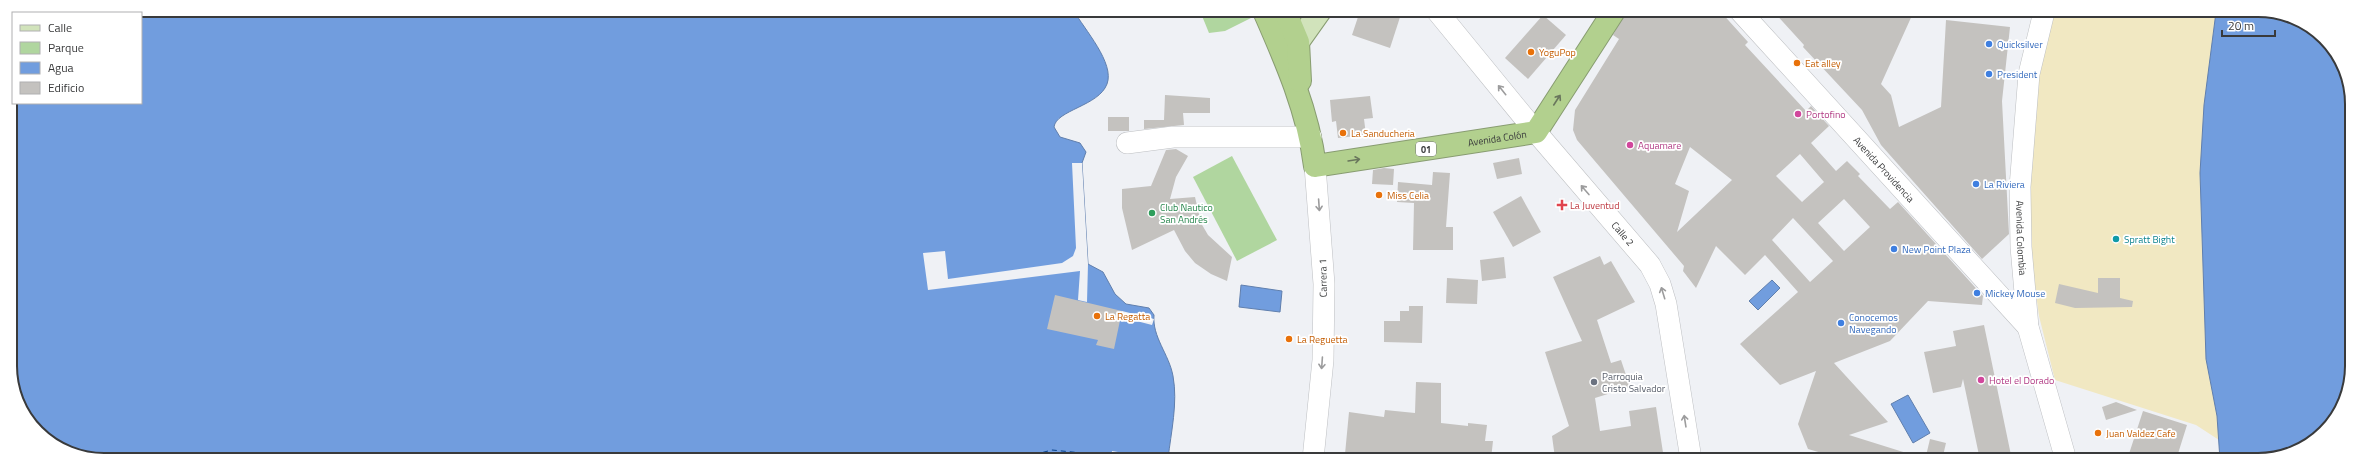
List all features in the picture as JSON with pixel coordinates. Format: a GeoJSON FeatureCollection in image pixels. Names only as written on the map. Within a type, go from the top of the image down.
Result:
{"type":"FeatureCollection","features":[{"type":"Feature","properties":{"kind":"highway","name":"Carrera 1"},"geometry":{"type":"LineString","coordinates":[[1268,17],[1290,46]]}},
{"type":"Feature","properties":{"kind":"highway","name":"Carrera 1"},"geometry":{"type":"LineString","coordinates":[[1286,17],[1300,98],[1311,137],[1315,166]]}},
{"type":"Feature","properties":{"kind":"highway","name":"Avenida Colón"},"geometry":{"type":"LineString","coordinates":[[1315,166],[1536,132],[1610,17]]}},
{"type":"Feature","properties":{"kind":"main road"},"geometry":{"type":"LineString","coordinates":[[1290,46],[1315,17]]}},
{"type":"Feature","properties":{"kind":"street","name":"Calle 2"},"geometry":{"type":"LineString","coordinates":[[1442,17],[1536,132],[1650,265],[1660,284],[1666,304],[1690,453]]}},
{"type":"Feature","properties":{"kind":"street","name":"Avenida Providencia"},"geometry":{"type":"LineString","coordinates":[[1745,17],[2028,327]]}},
{"type":"Feature","properties":{"kind":"street","name":"Avenida Colombia"},"geometry":{"type":"LineString","coordinates":[[2043,17],[2029,74],[2020,187],[2021,247],[2028,327],[2064,453]]}},
{"type":"Feature","properties":{"kind":"street"},"geometry":{"type":"LineString","coordinates":[[1128,144],[1173,137],[1311,137]]}},
{"type":"Feature","properties":{"kind":"street","name":"Carrera 1"},"geometry":{"type":"LineString","coordinates":[[1314,453],[1322,360],[1324,284],[1315,166]]}},
{"type":"Feature","properties":{"kind":"green space"},"geometry":{"type":"Polygon","coordinates":[[[1202,17],[1253,17],[1225,31],[1209,33],[1202,17]]]}},
{"type":"Feature","properties":{"kind":"green space"},"geometry":{"type":"Polygon","coordinates":[[[1232,156],[1277,240],[1237,261],[1193,177],[1232,156]]]}},
{"type":"Feature","properties":{"kind":"sand","name":"Spratt Bight"},"geometry":{"type":"Polygon","coordinates":[[[2051,17],[2215,17],[2204,105],[2200,173],[2206,359],[2217,416],[2219,440],[2196,425],[2055,380],[2039,316],[2031,256],[2029,181],[2036,84],[2051,17]]]}},
{"type":"Feature","properties":{"kind":"water"},"geometry":{"type":"Polygon","coordinates":[[[142,17],[1078,17],[1103,56],[1107,66],[1107,84],[1096,98],[1062,116],[1054,127],[1060,137],[1080,143],[1086,152],[1082,163],[1088,264],[1103,272],[1115,294],[1126,304],[1149,308],[1154,315],[1154,323],[1158,338],[1168,360],[1173,376],[1175,397],[1174,418],[1169,453],[104,453],[82,450],[56,438],[35,419],[24,399],[19,383],[17,372],[17,104],[142,104],[142,17]]]}},
{"type":"Feature","properties":{"kind":"water"},"geometry":{"type":"Polygon","coordinates":[[[2215,17],[2269,18],[2280,20],[2296,26],[2311,35],[2327,51],[2338,71],[2343,87],[2345,98],[2344,377],[2342,388],[2336,404],[2327,419],[2311,435],[2296,444],[2280,450],[2264,453],[2220,453],[2217,416],[2206,359],[2200,173],[2204,105],[2215,17]]]}},
{"type":"Feature","properties":{"kind":"water"},"geometry":{"type":"Polygon","coordinates":[[[1772,280],[1780,288],[1758,310],[1749,301],[1772,280]]]}},
{"type":"Feature","properties":{"kind":"water"},"geometry":{"type":"Polygon","coordinates":[[[1241,285],[1282,291],[1280,312],[1239,307],[1241,285]]]}},
{"type":"Feature","properties":{"kind":"water"},"geometry":{"type":"Polygon","coordinates":[[[1908,395],[1930,433],[1913,443],[1891,404],[1908,395]]]}},
{"type":"Feature","properties":{"kind":"pier"},"geometry":{"type":"Polygon","coordinates":[[[1072,163],[1082,163],[1088,264],[1087,302],[1078,300],[1080,271],[928,290],[923,253],[945,251],[948,279],[1062,263],[1073,256],[1076,248],[1072,163]]]}},
{"type":"Feature","properties":{"kind":"pier"},"geometry":{"type":"Polygon","coordinates":[[[1122,311],[1154,319],[1152,325],[1121,317],[1122,311]]]}},
{"type":"Feature","properties":{"kind":"building"},"geometry":{"type":"Polygon","coordinates":[[[1358,17],[1400,17],[1390,48],[1352,35],[1358,17]]]}},
{"type":"Feature","properties":{"kind":"building"},"geometry":{"type":"Polygon","coordinates":[[[1541,17],[1545,17],[1566,35],[1528,79],[1505,58],[1541,17]]]}},
{"type":"Feature","properties":{"kind":"building"},"geometry":{"type":"Polygon","coordinates":[[[1623,17],[1725,17],[1748,42],[1745,45],[1806,111],[1811,106],[1829,126],[1811,143],[1836,171],[1847,161],[1860,174],[1858,176],[1890,209],[1898,202],[1983,296],[1982,305],[1928,301],[1890,341],[1834,363],[1888,422],[1849,435],[1906,453],[1822,453],[1808,449],[1798,424],[1816,371],[1780,385],[1740,344],[1798,292],[1765,255],[1745,275],[1716,246],[1696,288],[1683,271],[1684,266],[1577,140],[1573,130],[1575,110],[1619,39],[1613,35],[1623,17]],[[1690,147],[1675,184],[1689,191],[1677,232],[1732,180],[1690,147]],[[1800,154],[1776,176],[1802,202],[1824,182],[1800,154]],[[1844,199],[1818,223],[1844,251],[1870,227],[1844,199]],[[1793,218],[1772,240],[1810,282],[1833,261],[1793,218]]]}},
{"type":"Feature","properties":{"kind":"building"},"geometry":{"type":"Polygon","coordinates":[[[1778,17],[1911,17],[1881,84],[1891,95],[1899,127],[1941,107],[1946,20],[2010,27],[2002,101],[2009,234],[1982,259],[1881,145],[1862,110],[1803,47],[1804,45],[1778,17]]]}},
{"type":"Feature","properties":{"kind":"building"},"geometry":{"type":"Polygon","coordinates":[[[1165,95],[1210,98],[1210,113],[1183,113],[1184,125],[1144,129],[1144,120],[1164,120],[1165,95]]]}},
{"type":"Feature","properties":{"kind":"building"},"geometry":{"type":"Polygon","coordinates":[[[1370,96],[1373,118],[1364,119],[1366,135],[1338,138],[1336,121],[1332,122],[1330,100],[1370,96]]]}},
{"type":"Feature","properties":{"kind":"building"},"geometry":{"type":"Polygon","coordinates":[[[1108,117],[1129,117],[1129,131],[1108,131],[1108,117]]]}},
{"type":"Feature","properties":{"kind":"building"},"geometry":{"type":"Polygon","coordinates":[[[1176,149],[1188,156],[1176,177],[1170,199],[1195,197],[1201,223],[1208,235],[1232,257],[1227,281],[1211,274],[1195,263],[1185,251],[1174,230],[1132,250],[1122,208],[1122,189],[1151,186],[1166,150],[1176,149]]]}},
{"type":"Feature","properties":{"kind":"building"},"geometry":{"type":"Polygon","coordinates":[[[1519,158],[1522,174],[1497,179],[1493,163],[1519,158]]]}},
{"type":"Feature","properties":{"kind":"building"},"geometry":{"type":"Polygon","coordinates":[[[1384,168],[1394,169],[1393,185],[1372,184],[1373,170],[1384,168]]]}},
{"type":"Feature","properties":{"kind":"building"},"geometry":{"type":"Polygon","coordinates":[[[1433,172],[1450,173],[1446,227],[1453,227],[1453,250],[1413,250],[1414,203],[1397,202],[1398,182],[1432,185],[1433,172]]]}},
{"type":"Feature","properties":{"kind":"building"},"geometry":{"type":"Polygon","coordinates":[[[1521,196],[1541,232],[1513,247],[1493,212],[1521,196]]]}},
{"type":"Feature","properties":{"kind":"building"},"geometry":{"type":"Polygon","coordinates":[[[1600,256],[1604,265],[1611,261],[1635,302],[1597,320],[1611,363],[1621,360],[1630,387],[1595,398],[1600,431],[1631,426],[1629,411],[1656,407],[1663,453],[1554,453],[1552,436],[1569,426],[1545,352],[1582,341],[1553,277],[1600,256]]]}},
{"type":"Feature","properties":{"kind":"building"},"geometry":{"type":"Polygon","coordinates":[[[1504,257],[1506,278],[1482,281],[1480,260],[1504,257]]]}},
{"type":"Feature","properties":{"kind":"building"},"geometry":{"type":"Polygon","coordinates":[[[1447,278],[1478,280],[1477,304],[1446,303],[1447,278]]]}},
{"type":"Feature","properties":{"kind":"building"},"geometry":{"type":"Polygon","coordinates":[[[2098,278],[2120,278],[2120,298],[2133,301],[2132,307],[2075,308],[2055,303],[2059,284],[2098,293],[2098,278]]]}},
{"type":"Feature","properties":{"kind":"building"},"geometry":{"type":"Polygon","coordinates":[[[1055,295],[1122,311],[1114,349],[1096,345],[1098,340],[1047,329],[1055,295]]]}},
{"type":"Feature","properties":{"kind":"building"},"geometry":{"type":"Polygon","coordinates":[[[1409,306],[1423,306],[1422,343],[1384,342],[1384,321],[1400,321],[1400,311],[1409,311],[1409,306]]]}},
{"type":"Feature","properties":{"kind":"building"},"geometry":{"type":"Polygon","coordinates":[[[1984,325],[2011,453],[1979,453],[1963,379],[1961,387],[1933,393],[1924,352],[1956,346],[1953,331],[1984,325]]]}},
{"type":"Feature","properties":{"kind":"building"},"geometry":{"type":"Polygon","coordinates":[[[1416,382],[1441,383],[1441,423],[1468,426],[1468,423],[1487,425],[1485,441],[1493,441],[1492,453],[1345,453],[1349,412],[1384,417],[1385,410],[1415,413],[1416,382]]]}},
{"type":"Feature","properties":{"kind":"building"},"geometry":{"type":"Polygon","coordinates":[[[2116,402],[2137,410],[2106,420],[2102,407],[2116,402]]]}},
{"type":"Feature","properties":{"kind":"building"},"geometry":{"type":"Polygon","coordinates":[[[2143,411],[2187,425],[2178,453],[2129,453],[2143,411]]]}},
{"type":"Feature","properties":{"kind":"building"},"geometry":{"type":"Polygon","coordinates":[[[1930,439],[1946,443],[1944,453],[1927,453],[1930,439]]]}},
{"type":"Feature","properties":{"kind":"ferry route"},"geometry":{"type":"LineString","coordinates":[[1040,453],[1052,450],[1082,453]]}},
{"type":"Feature","properties":{"kind":"place","name":"Quicksilver"},"geometry":{"type":"Point","coordinates":[1989,44]}},
{"type":"Feature","properties":{"kind":"place","name":"YoguPop"},"geometry":{"type":"Point","coordinates":[1531,52]}},
{"type":"Feature","properties":{"kind":"place","name":"Eat alley"},"geometry":{"type":"Point","coordinates":[1797,63]}},
{"type":"Feature","properties":{"kind":"place","name":"President"},"geometry":{"type":"Point","coordinates":[1989,74]}},
{"type":"Feature","properties":{"kind":"place","name":"Portofino"},"geometry":{"type":"Point","coordinates":[1798,114]}},
{"type":"Feature","properties":{"kind":"place","name":"La Sanducheria"},"geometry":{"type":"Point","coordinates":[1343,133]}},
{"type":"Feature","properties":{"kind":"place","name":"Aquamare"},"geometry":{"type":"Point","coordinates":[1630,145]}},
{"type":"Feature","properties":{"kind":"place","name":"La Riviera"},"geometry":{"type":"Point","coordinates":[1976,184]}},
{"type":"Feature","properties":{"kind":"place","name":"Miss Celia"},"geometry":{"type":"Point","coordinates":[1379,195]}},
{"type":"Feature","properties":{"kind":"place","name":"La Juventud"},"geometry":{"type":"Point","coordinates":[1562,205]}},
{"type":"Feature","properties":{"kind":"place","name":"Club Nautico San Andrés"},"geometry":{"type":"Point","coordinates":[1152,213]}},
{"type":"Feature","properties":{"kind":"place","name":"Spratt Bight"},"geometry":{"type":"Point","coordinates":[2116,239]}},
{"type":"Feature","properties":{"kind":"place","name":"New Point Plaza"},"geometry":{"type":"Point","coordinates":[1894,249]}},
{"type":"Feature","properties":{"kind":"place","name":"Mickey Mouse"},"geometry":{"type":"Point","coordinates":[1977,293]}},
{"type":"Feature","properties":{"kind":"place","name":"La Regatta"},"geometry":{"type":"Point","coordinates":[1097,316]}},
{"type":"Feature","properties":{"kind":"place","name":"Conocemos Navegando"},"geometry":{"type":"Point","coordinates":[1841,323]}},
{"type":"Feature","properties":{"kind":"place","name":"La Reguetta"},"geometry":{"type":"Point","coordinates":[1289,339]}},
{"type":"Feature","properties":{"kind":"place","name":"Hotel el Dorado"},"geometry":{"type":"Point","coordinates":[1981,380]}},
{"type":"Feature","properties":{"kind":"place","name":"Parroquia Cristo Salvador"},"geometry":{"type":"Point","coordinates":[1594,382]}},
{"type":"Feature","properties":{"kind":"place","name":"Juan Valdez Cafe"},"geometry":{"type":"Point","coordinates":[2098,433]}}]}
